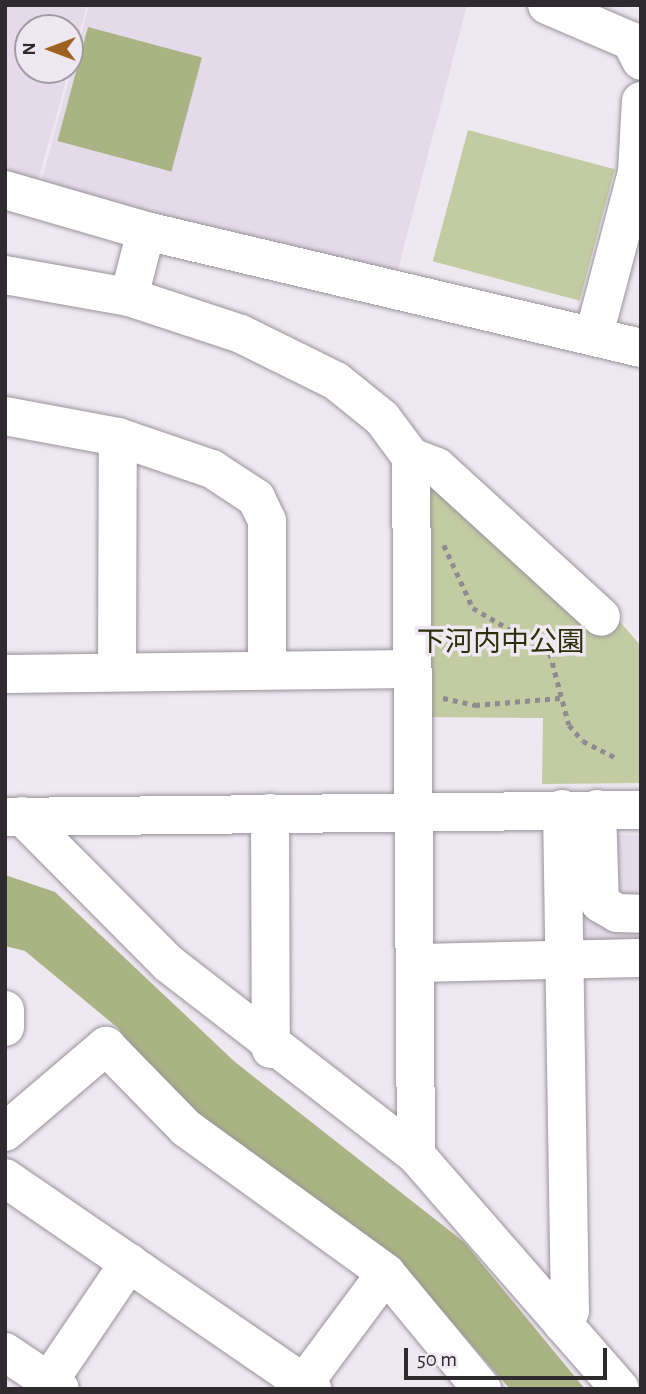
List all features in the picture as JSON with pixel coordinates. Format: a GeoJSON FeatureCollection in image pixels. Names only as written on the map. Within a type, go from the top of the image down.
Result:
{"type":"FeatureCollection","features":[{"type":"Feature","properties":{"kind":"street"},"geometry":{"type":"LineString","coordinates":[[547,5],[631,41],[641,61]]}},
{"type":"Feature","properties":{"kind":"street"},"geometry":{"type":"LineString","coordinates":[[594,335],[638,172],[641,102]]}},
{"type":"Feature","properties":{"kind":"street"},"geometry":{"type":"LineString","coordinates":[[5,192],[146,231],[641,348]]}},
{"type":"Feature","properties":{"kind":"street"},"geometry":{"type":"LineString","coordinates":[[129,297],[146,231]]}},
{"type":"Feature","properties":{"kind":"street"},"geometry":{"type":"LineString","coordinates":[[5,275],[129,297],[241,334],[336,381],[382,418],[411,457],[437,467],[601,618]]}},
{"type":"Feature","properties":{"kind":"street"},"geometry":{"type":"LineString","coordinates":[[5,416],[118,437],[212,469],[256,498],[267,521],[267,670]]}},
{"type":"Feature","properties":{"kind":"street"},"geometry":{"type":"LineString","coordinates":[[117,672],[118,437]]}},
{"type":"Feature","properties":{"kind":"street"},"geometry":{"type":"LineString","coordinates":[[411,457],[414,534],[412,680],[416,1156]]}},
{"type":"Feature","properties":{"kind":"street"},"geometry":{"type":"LineString","coordinates":[[5,674],[267,670],[412,680]]}},
{"type":"Feature","properties":{"kind":"street"},"geometry":{"type":"LineString","coordinates":[[579,809],[600,903],[617,913],[641,914]]}},
{"type":"Feature","properties":{"kind":"street"},"geometry":{"type":"LineString","coordinates":[[563,1324],[570,1311],[566,959],[579,809]]}},
{"type":"Feature","properties":{"kind":"street"},"geometry":{"type":"LineString","coordinates":[[14,816],[414,810],[641,810]]}},
{"type":"Feature","properties":{"kind":"street"},"geometry":{"type":"LineString","coordinates":[[270,813],[271,1049]]}},
{"type":"Feature","properties":{"kind":"street"},"geometry":{"type":"LineString","coordinates":[[14,816],[159,955],[271,1049],[416,1156],[620,1389]]}},
{"type":"Feature","properties":{"kind":"street"},"geometry":{"type":"LineString","coordinates":[[416,963],[641,958]]}},
{"type":"Feature","properties":{"kind":"street"},"geometry":{"type":"LineString","coordinates":[[5,1010],[5,1027]]}},
{"type":"Feature","properties":{"kind":"street"},"geometry":{"type":"LineString","coordinates":[[5,1132],[106,1046],[186,1128],[386,1273],[482,1389]]}},
{"type":"Feature","properties":{"kind":"street"},"geometry":{"type":"LineString","coordinates":[[5,1178],[308,1386],[386,1273]]}},
{"type":"Feature","properties":{"kind":"street"},"geometry":{"type":"LineString","coordinates":[[5,1352],[54,1385],[129,1263]]}},
{"type":"Feature","properties":{"kind":"path"},"geometry":{"type":"LineString","coordinates":[[414,534],[439,539],[473,608],[550,653],[557,663],[560,698],[583,741],[614,757]]}},
{"type":"Feature","properties":{"kind":"path"},"geometry":{"type":"LineString","coordinates":[[412,680],[475,705],[560,698]]}},
{"type":"Feature","properties":{"kind":"shaded area"},"geometry":{"type":"Polygon","coordinates":[[[5,5],[87,5],[84,16],[14,14],[14,84],[65,84],[37,184],[5,175],[5,5]]]}},
{"type":"Feature","properties":{"kind":"shaded area"},"geometry":{"type":"Polygon","coordinates":[[[89,5],[467,5],[396,277],[41,183],[68,84],[84,84],[84,24],[89,5]]]}},
{"type":"Feature","properties":{"kind":"shaded area"},"geometry":{"type":"Polygon","coordinates":[[[585,835],[641,835],[641,944],[585,944],[585,835]]]}},
{"type":"Feature","properties":{"kind":"green space"},"geometry":{"type":"Polygon","coordinates":[[[88,27],[202,58],[171,172],[57,141],[73,84],[84,84],[84,42],[88,27]]]}},
{"type":"Feature","properties":{"kind":"green space"},"geometry":{"type":"Polygon","coordinates":[[[468,130],[615,169],[580,301],[433,261],[468,130]]]}},
{"type":"Feature","properties":{"kind":"green space","name":"下河内中公園"},"geometry":{"type":"Polygon","coordinates":[[[435,478],[614,615],[641,646],[641,783],[542,784],[543,718],[428,717],[423,484],[435,478]]]}},
{"type":"Feature","properties":{"kind":"green space"},"geometry":{"type":"Polygon","coordinates":[[[5,875],[55,892],[235,1062],[464,1242],[585,1389],[510,1389],[402,1265],[164,1089],[118,1028],[25,951],[5,946],[5,875]]]}}]}
